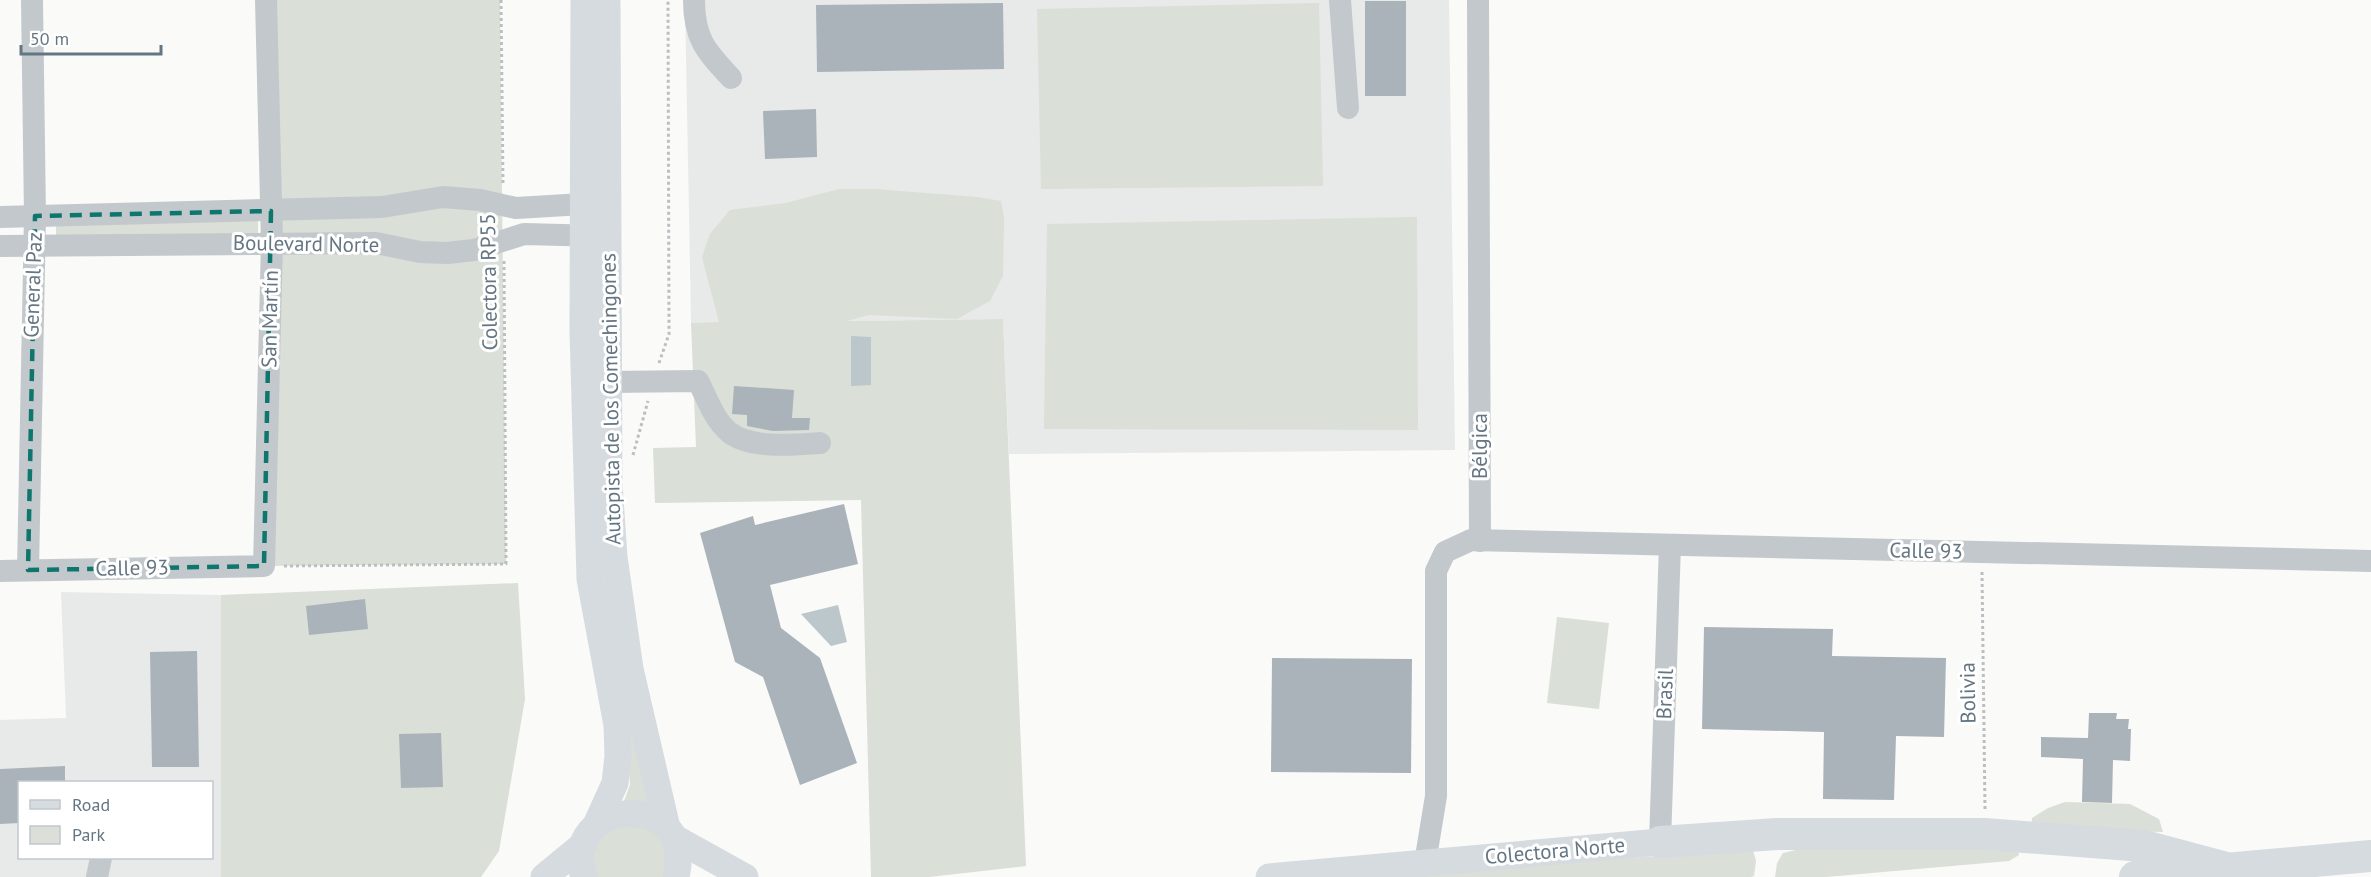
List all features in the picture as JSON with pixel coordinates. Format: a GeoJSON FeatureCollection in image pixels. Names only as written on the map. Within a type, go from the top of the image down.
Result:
{"type":"FeatureCollection","features":[{"type":"Feature","properties":{"kind":"highway"},"geometry":{"type":"LineString","coordinates":[[1660,842],[1777,834],[1985,834],[2144,846],[2230,868]]}},
{"type":"Feature","properties":{"kind":"highway"},"geometry":{"type":"LineString","coordinates":[[2135,877],[2371,856]]}},
{"type":"Feature","properties":{"kind":"main road","name":"Autopista de los Comechingones"},"geometry":{"type":"LineString","coordinates":[[584,0],[596,203],[585,436],[590,579],[617,726],[618,756],[615,783],[590,835]]}},
{"type":"Feature","properties":{"kind":"main road","name":"Autopista de los Comechingones"},"geometry":{"type":"LineString","coordinates":[[596,203],[608,0]]}},
{"type":"Feature","properties":{"kind":"main road","name":"Autopista de los Comechingones"},"geometry":{"type":"LineString","coordinates":[[596,236],[610,282],[609,484],[614,557],[630,669],[670,832],[678,850],[678,873]]}},
{"type":"Feature","properties":{"kind":"main road"},"geometry":{"type":"LineString","coordinates":[[544,877],[609,816],[624,812],[640,813],[654,818],[670,832],[745,877]]}},
{"type":"Feature","properties":{"kind":"main road"},"geometry":{"type":"LineString","coordinates":[[584,877],[581,859],[590,835]]}},
{"type":"Feature","properties":{"kind":"main road","name":"Colectora Norte"},"geometry":{"type":"LineString","coordinates":[[1269,877],[1660,842]]}},
{"type":"Feature","properties":{"kind":"street","name":"General Paz"},"geometry":{"type":"LineString","coordinates":[[28,570],[35,216],[32,0]]}},
{"type":"Feature","properties":{"kind":"street","name":"San Martín"},"geometry":{"type":"LineString","coordinates":[[264,566],[272,242],[266,0]]}},
{"type":"Feature","properties":{"kind":"street"},"geometry":{"type":"LineString","coordinates":[[694,0],[697,30],[705,50],[731,78]]}},
{"type":"Feature","properties":{"kind":"street"},"geometry":{"type":"LineString","coordinates":[[1340,0],[1348,108]]}},
{"type":"Feature","properties":{"kind":"street","name":"Bélgica"},"geometry":{"type":"LineString","coordinates":[[1478,0],[1480,541]]}},
{"type":"Feature","properties":{"kind":"street","name":"Boulevard Norte"},"geometry":{"type":"LineString","coordinates":[[0,217],[382,207],[443,197],[480,200],[516,208],[596,203]]}},
{"type":"Feature","properties":{"kind":"street","name":"Boulevard Norte"},"geometry":{"type":"LineString","coordinates":[[0,246],[272,242],[376,243],[420,252],[447,253],[474,250],[519,234],[596,236]]}},
{"type":"Feature","properties":{"kind":"street"},"geometry":{"type":"LineString","coordinates":[[608,382],[698,381],[716,417],[729,433],[750,443],[797,445],[820,443]]}},
{"type":"Feature","properties":{"kind":"street"},"geometry":{"type":"LineString","coordinates":[[1425,863],[1436,795],[1436,572],[1445,552],[1471,540],[1480,541]]}},
{"type":"Feature","properties":{"kind":"street","name":"Calle 93"},"geometry":{"type":"LineString","coordinates":[[1480,541],[2371,561]]}},
{"type":"Feature","properties":{"kind":"street","name":"Brasil"},"geometry":{"type":"LineString","coordinates":[[1660,842],[1670,545]]}},
{"type":"Feature","properties":{"kind":"street","name":"Calle 93"},"geometry":{"type":"LineString","coordinates":[[0,571],[264,566]]}},
{"type":"Feature","properties":{"kind":"street"},"geometry":{"type":"LineString","coordinates":[[97,877],[101,859]]}},
{"type":"Feature","properties":{"kind":"path","name":"Colectora RP55"},"geometry":{"type":"LineString","coordinates":[[501,0],[503,192]]}},
{"type":"Feature","properties":{"kind":"path"},"geometry":{"type":"LineString","coordinates":[[657,370],[669,334],[668,0]]}},
{"type":"Feature","properties":{"kind":"path","name":"Colectora RP55"},"geometry":{"type":"LineString","coordinates":[[264,566],[506,564],[504,261]]}},
{"type":"Feature","properties":{"kind":"path"},"geometry":{"type":"LineString","coordinates":[[631,464],[651,391]]}},
{"type":"Feature","properties":{"kind":"path","name":"Bolivia"},"geometry":{"type":"LineString","coordinates":[[1981,552],[1985,834]]}},
{"type":"Feature","properties":{"kind":"highlighted area"},"geometry":{"type":"Polygon","coordinates":[[[271,211],[264,566],[28,570],[35,216],[271,211]]]}},
{"type":"Feature","properties":{"kind":"shaded area"},"geometry":{"type":"Polygon","coordinates":[[[685,0],[1449,0],[1455,450],[1009,454],[1003,319],[691,323],[685,0]]]}},
{"type":"Feature","properties":{"kind":"shaded area"},"geometry":{"type":"Polygon","coordinates":[[[851,336],[871,337],[871,385],[851,386],[851,336]]]}},
{"type":"Feature","properties":{"kind":"shaded area"},"geometry":{"type":"Polygon","coordinates":[[[61,592],[221,595],[221,877],[0,877],[0,720],[66,718],[61,592]]]}},
{"type":"Feature","properties":{"kind":"shaded area"},"geometry":{"type":"Polygon","coordinates":[[[838,605],[847,642],[831,646],[801,614],[838,605]]]}},
{"type":"Feature","properties":{"kind":"green space"},"geometry":{"type":"Polygon","coordinates":[[[266,0],[500,0],[506,564],[264,566],[266,0]]]}},
{"type":"Feature","properties":{"kind":"green space"},"geometry":{"type":"Polygon","coordinates":[[[1319,3],[1323,186],[1041,189],[1037,9],[1319,3]]]}},
{"type":"Feature","properties":{"kind":"green space"},"geometry":{"type":"Polygon","coordinates":[[[839,189],[875,189],[1001,201],[1004,218],[1003,276],[990,301],[957,319],[869,315],[847,321],[1003,319],[1026,866],[929,877],[871,877],[861,500],[655,503],[653,448],[696,447],[691,323],[719,322],[702,257],[710,234],[730,210],[786,203],[839,189]]]}},
{"type":"Feature","properties":{"kind":"green space"},"geometry":{"type":"Polygon","coordinates":[[[1417,217],[1418,430],[1044,429],[1047,224],[1417,217]]]}},
{"type":"Feature","properties":{"kind":"green space"},"geometry":{"type":"Polygon","coordinates":[[[258,219],[258,234],[56,237],[56,222],[258,219]]]}},
{"type":"Feature","properties":{"kind":"green space"},"geometry":{"type":"Polygon","coordinates":[[[518,583],[525,699],[499,851],[481,877],[221,877],[221,595],[518,583]]]}},
{"type":"Feature","properties":{"kind":"green space"},"geometry":{"type":"Polygon","coordinates":[[[1557,617],[1609,623],[1599,709],[1547,703],[1557,617]]]}},
{"type":"Feature","properties":{"kind":"green space"},"geometry":{"type":"Polygon","coordinates":[[[622,679],[656,812],[624,801],[630,785],[622,679]]]}},
{"type":"Feature","properties":{"kind":"green space"},"geometry":{"type":"Polygon","coordinates":[[[2065,802],[2130,804],[2159,819],[2163,832],[2031,829],[2032,818],[2048,808],[2065,802]]]}},
{"type":"Feature","properties":{"kind":"green space"},"geometry":{"type":"Polygon","coordinates":[[[615,824],[653,828],[668,849],[665,877],[595,877],[594,846],[615,824]]]}},
{"type":"Feature","properties":{"kind":"green space"},"geometry":{"type":"Polygon","coordinates":[[[1969,842],[2018,849],[2019,855],[2009,861],[1826,877],[1775,877],[1777,863],[1783,853],[1796,850],[1969,842]]]}},
{"type":"Feature","properties":{"kind":"green space"},"geometry":{"type":"Polygon","coordinates":[[[1753,850],[1756,861],[1754,876],[1751,877],[1335,877],[1753,850]]]}},
{"type":"Feature","properties":{"kind":"building"},"geometry":{"type":"Polygon","coordinates":[[[1365,1],[1406,1],[1406,96],[1365,96],[1365,1]]]}},
{"type":"Feature","properties":{"kind":"building"},"geometry":{"type":"Polygon","coordinates":[[[1003,3],[1004,69],[817,72],[816,5],[1003,3]]]}},
{"type":"Feature","properties":{"kind":"building"},"geometry":{"type":"Polygon","coordinates":[[[816,109],[817,157],[765,159],[763,111],[816,109]]]}},
{"type":"Feature","properties":{"kind":"building"},"geometry":{"type":"Polygon","coordinates":[[[734,386],[794,390],[792,418],[810,418],[809,430],[773,431],[747,426],[747,415],[732,414],[734,386]]]}},
{"type":"Feature","properties":{"kind":"building"},"geometry":{"type":"Polygon","coordinates":[[[844,504],[858,564],[770,585],[781,628],[820,658],[857,763],[800,785],[763,677],[735,662],[700,533],[753,516],[755,525],[844,504]]]}},
{"type":"Feature","properties":{"kind":"building"},"geometry":{"type":"Polygon","coordinates":[[[365,599],[368,629],[309,635],[306,606],[365,599]]]}},
{"type":"Feature","properties":{"kind":"building"},"geometry":{"type":"Polygon","coordinates":[[[1704,627],[1833,629],[1832,656],[1946,658],[1944,737],[1896,736],[1894,800],[1823,799],[1824,732],[1702,729],[1704,627]]]}},
{"type":"Feature","properties":{"kind":"building"},"geometry":{"type":"Polygon","coordinates":[[[197,651],[199,767],[152,767],[150,652],[197,651]]]}},
{"type":"Feature","properties":{"kind":"building"},"geometry":{"type":"Polygon","coordinates":[[[1272,658],[1412,659],[1411,773],[1271,772],[1272,658]]]}},
{"type":"Feature","properties":{"kind":"building"},"geometry":{"type":"Polygon","coordinates":[[[2089,713],[2117,713],[2116,719],[2129,719],[2130,761],[2113,760],[2112,803],[2082,802],[2083,759],[2041,757],[2041,737],[2088,738],[2089,713]]]}},
{"type":"Feature","properties":{"kind":"building"},"geometry":{"type":"Polygon","coordinates":[[[441,733],[443,787],[401,788],[399,734],[441,733]]]}},
{"type":"Feature","properties":{"kind":"building"},"geometry":{"type":"Polygon","coordinates":[[[65,766],[65,781],[18,781],[18,823],[0,824],[0,769],[65,766]]]}}]}
